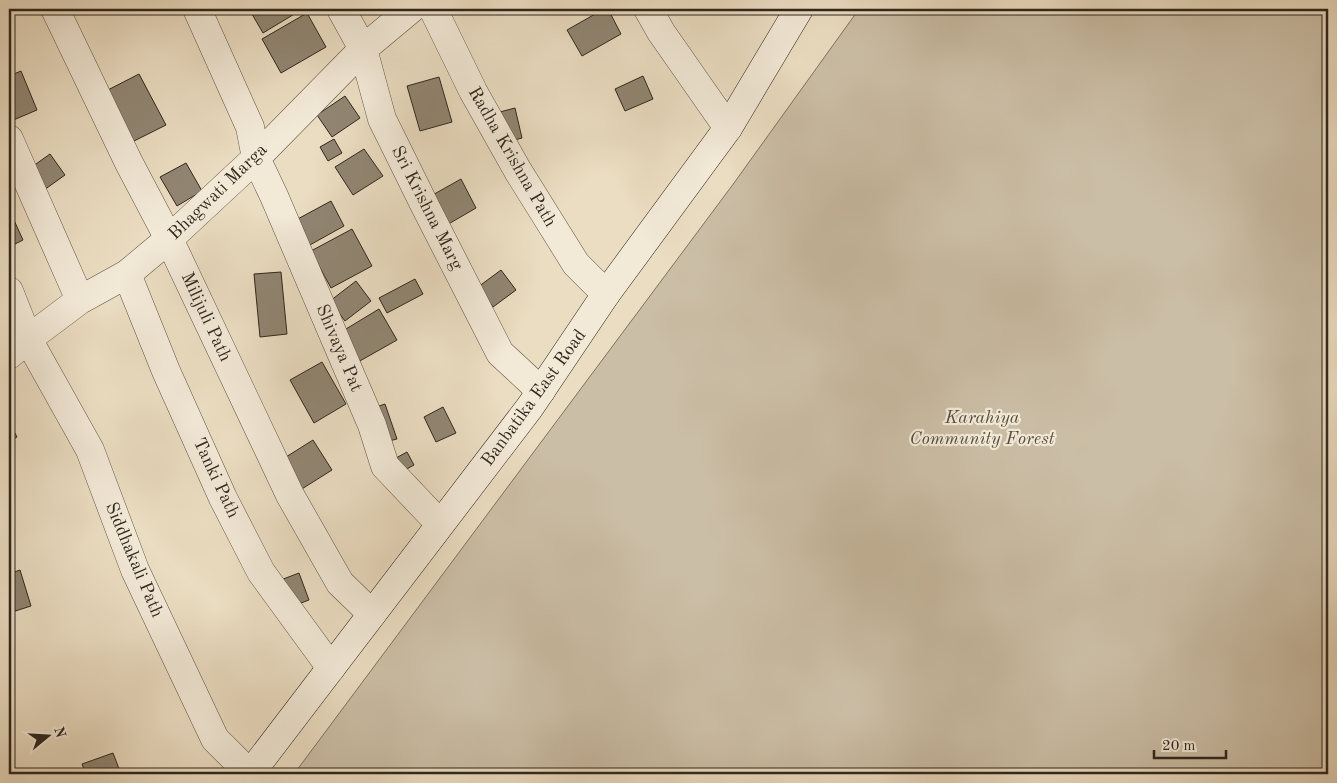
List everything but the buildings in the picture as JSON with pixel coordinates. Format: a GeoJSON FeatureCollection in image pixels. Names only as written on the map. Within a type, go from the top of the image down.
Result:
{"type":"FeatureCollection","features":[{"type":"Feature","properties":{"kind":"street","name":"Milijuli Path"},"geometry":{"type":"LineString","coordinates":[[55,9],[129,163],[170,239],[290,495],[340,583],[372,614]]}},
{"type":"Feature","properties":{"kind":"street","name":"Shivaya Pat"},"geometry":{"type":"LineString","coordinates":[[197,9],[250,127],[256,158],[372,425],[385,466],[440,524]]}},
{"type":"Feature","properties":{"kind":"street","name":"Sri Krishna Marg"},"geometry":{"type":"LineString","coordinates":[[341,9],[364,49],[382,120],[500,353],[541,391]]}},
{"type":"Feature","properties":{"kind":"street","name":"Bhagwati Marga"},"geometry":{"type":"LineString","coordinates":[[19,347],[80,300],[127,274],[170,239],[256,158],[364,49],[411,9]]}},
{"type":"Feature","properties":{"kind":"street","name":"Radha Krishna Path"},"geometry":{"type":"LineString","coordinates":[[433,9],[473,91],[518,171],[576,264],[606,294]]}},
{"type":"Feature","properties":{"kind":"street"},"geometry":{"type":"LineString","coordinates":[[648,9],[661,32],[728,128]]}},
{"type":"Feature","properties":{"kind":"street","name":"Banbatika East Road"},"geometry":{"type":"LineString","coordinates":[[250,774],[530,407],[606,294],[728,128],[799,9]]}},
{"type":"Feature","properties":{"kind":"street"},"geometry":{"type":"LineString","coordinates":[[9,139],[80,300]]}},
{"type":"Feature","properties":{"kind":"street","name":"Tanki Path"},"geometry":{"type":"LineString","coordinates":[[127,274],[166,371],[224,498],[261,572],[332,668]]}},
{"type":"Feature","properties":{"kind":"street","name":"Siddhakali Path"},"geometry":{"type":"LineString","coordinates":[[9,291],[19,347],[90,450],[135,570],[215,740],[250,774]]}},
{"type":"Feature","properties":{"kind":"green space","name":"Karahiya Community Forest"},"geometry":{"type":"Polygon","coordinates":[[[859,9],[1328,9],[1328,774],[294,774],[734,183],[859,9]]]}}]}
